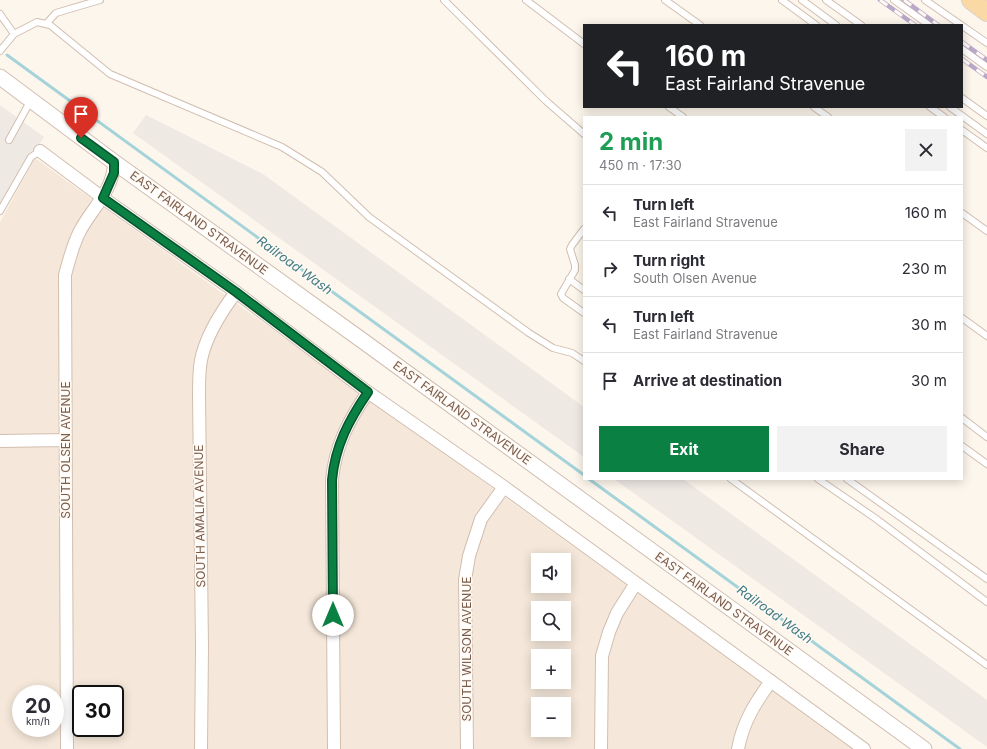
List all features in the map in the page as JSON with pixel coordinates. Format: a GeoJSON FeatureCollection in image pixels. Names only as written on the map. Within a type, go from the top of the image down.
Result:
{"type":"FeatureCollection","features":[{"type":"Feature","properties":{"kind":"main road"},"geometry":{"type":"LineString","coordinates":[[971,0],[987,12]]}},
{"type":"Feature","properties":{"kind":"street","name":"EAST FAIRLAND STRAVENUE"},"geometry":{"type":"LineString","coordinates":[[0,77],[114,162],[924,749]]}},
{"type":"Feature","properties":{"kind":"street"},"geometry":{"type":"LineString","coordinates":[[40,151],[103,198],[236,292],[368,392],[504,487],[864,749]]}},
{"type":"Feature","properties":{"kind":"street","name":"SOUTH OLSEN AVENUE"},"geometry":{"type":"LineString","coordinates":[[67,749],[65,275],[79,232],[89,215],[103,198],[114,173],[114,162]]}},
{"type":"Feature","properties":{"kind":"street","name":"SOUTH AMALIA AVENUE"},"geometry":{"type":"LineString","coordinates":[[201,749],[202,647],[199,394],[201,360],[210,333],[236,292]]}},
{"type":"Feature","properties":{"kind":"street"},"geometry":{"type":"LineString","coordinates":[[334,749],[332,480],[334,464],[342,435],[354,412],[368,392]]}},
{"type":"Feature","properties":{"kind":"street"},"geometry":{"type":"LineString","coordinates":[[0,441],[66,440]]}},
{"type":"Feature","properties":{"kind":"street","name":"SOUTH WILSON AVENUE"},"geometry":{"type":"LineString","coordinates":[[467,749],[465,580],[468,556],[481,519],[504,487]]}},
{"type":"Feature","properties":{"kind":"street"},"geometry":{"type":"LineString","coordinates":[[601,749],[602,656],[609,632],[617,613],[636,583]]}},
{"type":"Feature","properties":{"kind":"street"},"geometry":{"type":"LineString","coordinates":[[738,749],[744,722],[771,681]]}},
{"type":"Feature","properties":{"kind":"lane"},"geometry":{"type":"LineString","coordinates":[[46,24],[56,13],[100,0]]}},
{"type":"Feature","properties":{"kind":"lane"},"geometry":{"type":"LineString","coordinates":[[444,0],[546,101],[583,133]]}},
{"type":"Feature","properties":{"kind":"lane"},"geometry":{"type":"LineString","coordinates":[[526,0],[583,43]]}},
{"type":"Feature","properties":{"kind":"lane"},"geometry":{"type":"LineString","coordinates":[[666,0],[699,24]]}},
{"type":"Feature","properties":{"kind":"lane"},"geometry":{"type":"LineString","coordinates":[[782,0],[815,24]]}},
{"type":"Feature","properties":{"kind":"lane"},"geometry":{"type":"LineString","coordinates":[[802,0],[835,24]]}},
{"type":"Feature","properties":{"kind":"lane"},"geometry":{"type":"LineString","coordinates":[[826,0],[859,24]]}},
{"type":"Feature","properties":{"kind":"lane"},"geometry":{"type":"LineString","coordinates":[[894,0],[928,24]]}},
{"type":"Feature","properties":{"kind":"lane"},"geometry":{"type":"LineString","coordinates":[[925,0],[960,24]]}},
{"type":"Feature","properties":{"kind":"lane"},"geometry":{"type":"LineString","coordinates":[[0,14],[14,34]]}},
{"type":"Feature","properties":{"kind":"lane"},"geometry":{"type":"LineString","coordinates":[[0,51],[14,34],[37,22],[46,24],[62,34],[110,74],[282,147],[322,172],[369,217],[529,333],[553,348],[572,353],[583,360]]}},
{"type":"Feature","properties":{"kind":"lane"},"geometry":{"type":"LineString","coordinates":[[963,26],[987,43]]}},
{"type":"Feature","properties":{"kind":"lane"},"geometry":{"type":"LineString","coordinates":[[963,50],[987,67]]}},
{"type":"Feature","properties":{"kind":"lane"},"geometry":{"type":"LineString","coordinates":[[963,99],[987,116]]}},
{"type":"Feature","properties":{"kind":"lane"},"geometry":{"type":"LineString","coordinates":[[9,140],[31,100]]}},
{"type":"Feature","properties":{"kind":"lane"},"geometry":{"type":"LineString","coordinates":[[670,108],[682,116]]}},
{"type":"Feature","properties":{"kind":"lane"},"geometry":{"type":"LineString","coordinates":[[815,108],[827,116]]}},
{"type":"Feature","properties":{"kind":"lane"},"geometry":{"type":"LineString","coordinates":[[931,108],[943,116]]}},
{"type":"Feature","properties":{"kind":"lane"},"geometry":{"type":"LineString","coordinates":[[951,108],[962,116]]}},
{"type":"Feature","properties":{"kind":"lane"},"geometry":{"type":"LineString","coordinates":[[963,116],[987,134]]}},
{"type":"Feature","properties":{"kind":"lane"},"geometry":{"type":"LineString","coordinates":[[963,131],[987,148]]}},
{"type":"Feature","properties":{"kind":"lane"},"geometry":{"type":"LineString","coordinates":[[0,211],[31,157],[40,151]]}},
{"type":"Feature","properties":{"kind":"lane"},"geometry":{"type":"LineString","coordinates":[[963,214],[987,231]]}},
{"type":"Feature","properties":{"kind":"lane"},"geometry":{"type":"LineString","coordinates":[[583,230],[570,249],[576,265],[575,270],[561,294],[563,298],[583,312]]}},
{"type":"Feature","properties":{"kind":"lane"},"geometry":{"type":"LineString","coordinates":[[569,279],[583,289]]}},
{"type":"Feature","properties":{"kind":"lane"},"geometry":{"type":"LineString","coordinates":[[963,319],[987,336]]}},
{"type":"Feature","properties":{"kind":"lane"},"geometry":{"type":"LineString","coordinates":[[963,419],[987,437]]}},
{"type":"Feature","properties":{"kind":"lane"},"geometry":{"type":"LineString","coordinates":[[963,447],[987,464]]}},
{"type":"Feature","properties":{"kind":"lane"},"geometry":{"type":"LineString","coordinates":[[732,480],[987,665]]}},
{"type":"Feature","properties":{"kind":"lane"},"geometry":{"type":"LineString","coordinates":[[819,480],[875,518],[987,602]]}},
{"type":"Feature","properties":{"kind":"lane"},"geometry":{"type":"LineString","coordinates":[[849,480],[987,579]]}},
{"type":"Feature","properties":{"kind":"shaded area"},"geometry":{"type":"Polygon","coordinates":[[[0,105],[44,137],[0,206],[0,105]]]}},
{"type":"Feature","properties":{"kind":"shaded area"},"geometry":{"type":"Polygon","coordinates":[[[146,115],[263,174],[583,406],[583,456],[133,133],[146,115]]]}},
{"type":"Feature","properties":{"kind":"shaded area"},"geometry":{"type":"Polygon","coordinates":[[[35,158],[854,749],[0,749],[0,222],[35,158]]]}},
{"type":"Feature","properties":{"kind":"shaded area"},"geometry":{"type":"Polygon","coordinates":[[[615,480],[684,480],[987,700],[987,747],[615,480]]]}},
{"type":"Feature","properties":{"kind":"waterway","name":"Railroad Wash"},"geometry":{"type":"LineString","coordinates":[[7,55],[583,474]]}},
{"type":"Feature","properties":{"kind":"waterway","name":"Railroad Wash"},"geometry":{"type":"LineString","coordinates":[[590,480],[960,749]]}},
{"type":"Feature","properties":{"kind":"railway"},"geometry":{"type":"LineString","coordinates":[[880,0],[914,24]]}},
{"type":"Feature","properties":{"kind":"railway"},"geometry":{"type":"LineString","coordinates":[[904,0],[937,24]]}},
{"type":"Feature","properties":{"kind":"railway"},"geometry":{"type":"LineString","coordinates":[[963,43],[987,60]]}},
{"type":"Feature","properties":{"kind":"railway"},"geometry":{"type":"LineString","coordinates":[[963,60],[987,77]]}},
{"type":"Feature","properties":{"kind":"route"},"geometry":{"type":"LineString","coordinates":[[81,138],[114,162],[114,173],[103,198],[236,292],[368,392],[354,412],[342,435],[334,464],[332,480],[333,615]]}}]}
